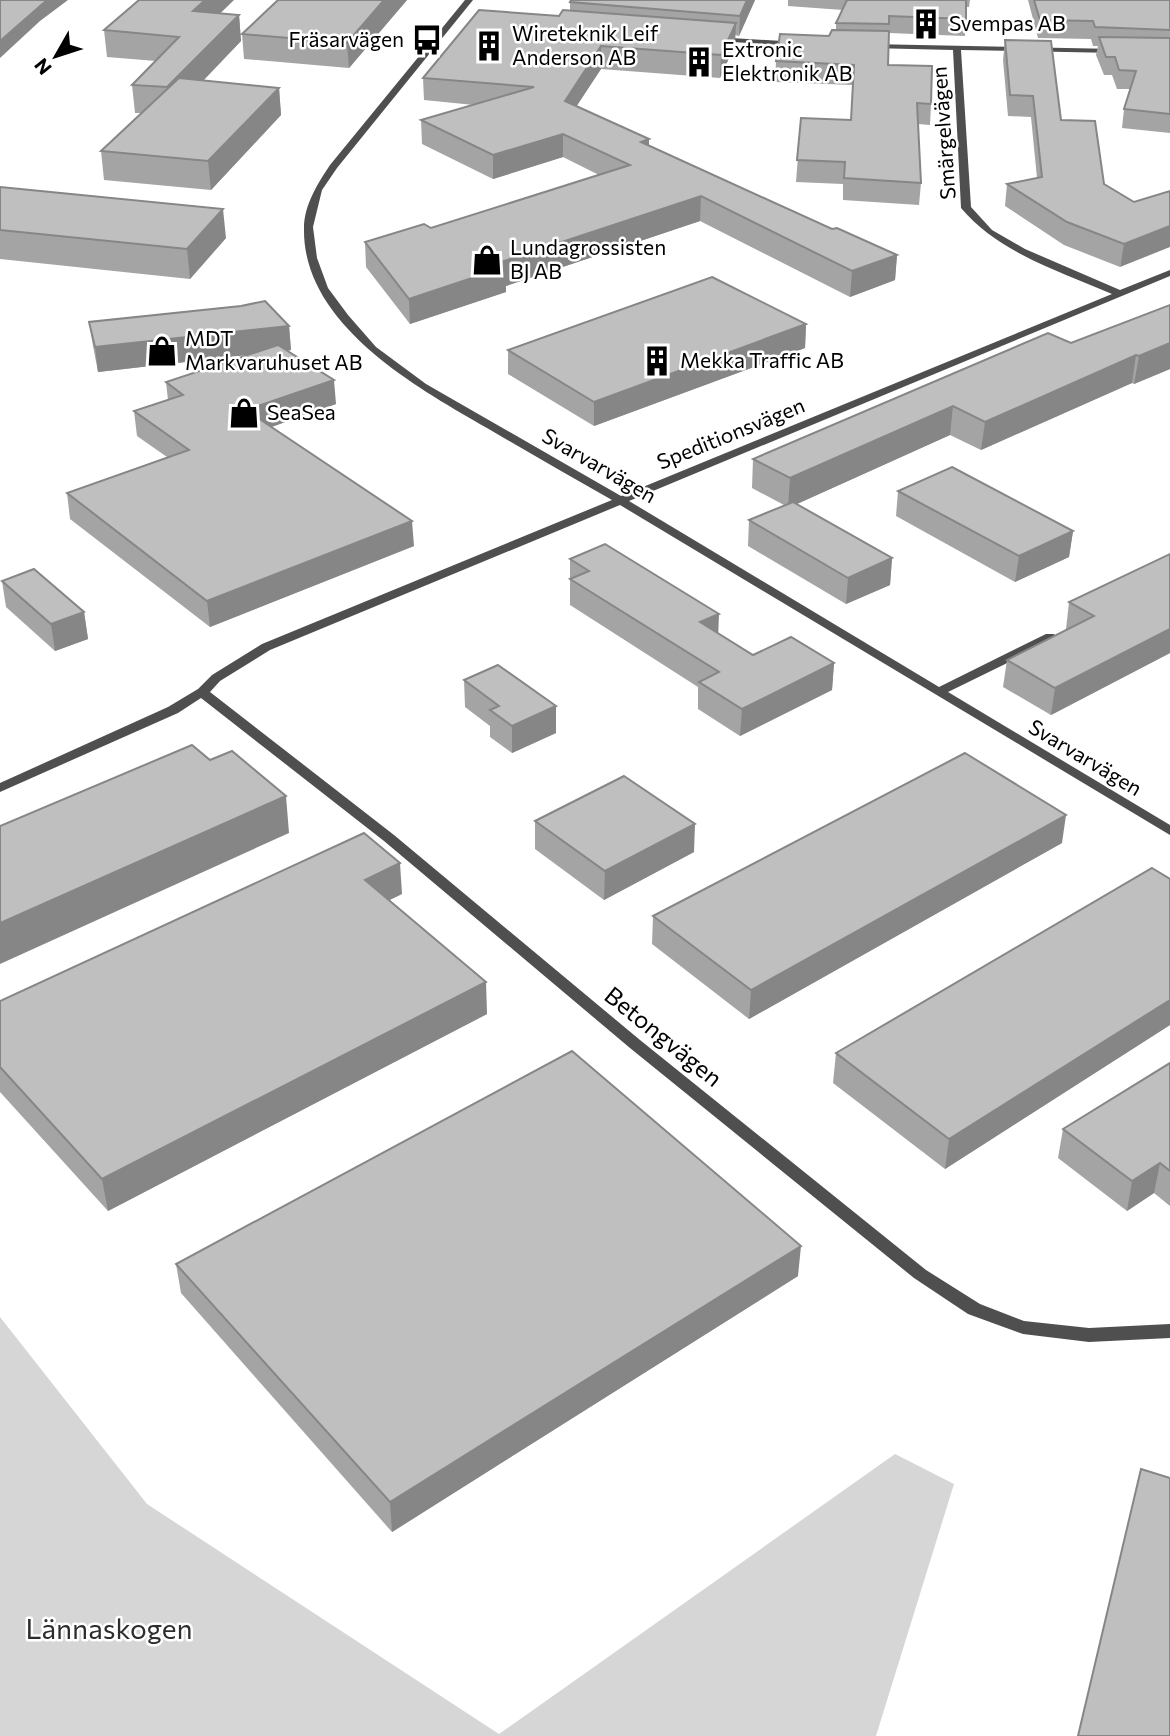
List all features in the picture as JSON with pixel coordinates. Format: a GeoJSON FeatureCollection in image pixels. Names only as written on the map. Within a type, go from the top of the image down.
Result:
{"type":"FeatureCollection","features":[{"type":"Feature","properties":{"kind":"street","name":"Svarvarvägen"},"geometry":{"type":"LineString","coordinates":[[469,0],[333,167],[318,191],[308,227],[312,258],[323,288],[344,317],[372,349],[422,386],[620,500],[1170,831]]}},
{"type":"Feature","properties":{"kind":"street"},"geometry":{"type":"LineString","coordinates":[[454,18],[468,19]]}},
{"type":"Feature","properties":{"kind":"street"},"geometry":{"type":"LineString","coordinates":[[702,38],[807,45]]}},
{"type":"Feature","properties":{"kind":"street"},"geometry":{"type":"LineString","coordinates":[[865,46],[1130,51]]}},
{"type":"Feature","properties":{"kind":"street","name":"Smärgelvägen"},"geometry":{"type":"LineString","coordinates":[[957,48],[966,208],[989,232],[1022,251],[1119,293]]}},
{"type":"Feature","properties":{"kind":"street","name":"Speditionsvägen"},"geometry":{"type":"LineString","coordinates":[[202,692],[216,678],[266,647],[1170,273]]}},
{"type":"Feature","properties":{"kind":"street"},"geometry":{"type":"LineString","coordinates":[[939,692],[1050,637]]}},
{"type":"Feature","properties":{"kind":"street"},"geometry":{"type":"LineString","coordinates":[[0,788],[173,710],[202,692]]}},
{"type":"Feature","properties":{"kind":"street","name":"Betongvägen"},"geometry":{"type":"LineString","coordinates":[[202,692],[389,838],[635,1044],[920,1274],[974,1309],[1023,1327],[1089,1335],[1170,1331]]}},
{"type":"Feature","properties":{"kind":"green space","name":"Lännaskogen"},"geometry":{"type":"Polygon","coordinates":[[[0,1317],[147,1504],[499,1734],[895,1454],[954,1484],[876,1736],[0,1736],[0,1317]]]}},
{"type":"Feature","properties":{"kind":"building"},"geometry":{"type":"Polygon","coordinates":[[[0,0],[47,0],[0,41],[0,0]]]}},
{"type":"Feature","properties":{"kind":"building"},"geometry":{"type":"Polygon","coordinates":[[[139,0],[205,0],[193,11],[239,15],[167,87],[132,85],[179,37],[104,30],[139,0]]]}},
{"type":"Feature","properties":{"kind":"building"},"geometry":{"type":"Polygon","coordinates":[[[278,0],[384,0],[347,43],[242,34],[278,0]]]}},
{"type":"Feature","properties":{"kind":"building"},"geometry":{"type":"Polygon","coordinates":[[[747,0],[740,16],[570,2],[747,0]]]}},
{"type":"Feature","properties":{"kind":"building"},"geometry":{"type":"Polygon","coordinates":[[[847,0],[966,0],[966,19],[889,16],[889,24],[836,23],[847,0]]]}},
{"type":"Feature","properties":{"kind":"building"},"geometry":{"type":"Polygon","coordinates":[[[1034,0],[1170,0],[1170,30],[1095,27],[1093,21],[1040,20],[1034,0]]]}},
{"type":"Feature","properties":{"kind":"building"},"geometry":{"type":"Polygon","coordinates":[[[479,10],[559,16],[563,10],[736,23],[721,55],[601,46],[565,101],[649,139],[641,142],[832,229],[837,228],[897,255],[852,271],[701,196],[498,263],[505,267],[409,299],[365,242],[424,224],[431,228],[630,165],[563,134],[493,155],[421,120],[534,87],[423,78],[479,10]]]}},
{"type":"Feature","properties":{"kind":"building"},"geometry":{"type":"Polygon","coordinates":[[[832,30],[889,31],[888,65],[932,66],[931,104],[917,103],[921,183],[844,178],[845,162],[797,160],[801,118],[851,120],[854,65],[776,61],[780,34],[829,36],[832,30]]]}},
{"type":"Feature","properties":{"kind":"building"},"geometry":{"type":"Polygon","coordinates":[[[1099,37],[1170,38],[1170,114],[1124,109],[1136,71],[1119,70],[1115,57],[1106,57],[1099,37]]]}},
{"type":"Feature","properties":{"kind":"building"},"geometry":{"type":"Polygon","coordinates":[[[1005,40],[1051,41],[1061,120],[1095,121],[1104,184],[1134,202],[1170,191],[1170,226],[1124,244],[1067,222],[1007,184],[1042,177],[1033,96],[1010,95],[1005,40]]]}},
{"type":"Feature","properties":{"kind":"building"},"geometry":{"type":"Polygon","coordinates":[[[179,78],[279,88],[208,161],[101,151],[179,78]]]}},
{"type":"Feature","properties":{"kind":"building"},"geometry":{"type":"Polygon","coordinates":[[[0,187],[223,209],[187,249],[0,230],[0,187]]]}},
{"type":"Feature","properties":{"kind":"building","name":"Mekka Traffic AB"},"geometry":{"type":"Polygon","coordinates":[[[712,277],[806,324],[594,402],[508,350],[712,277]]]}},
{"type":"Feature","properties":{"kind":"building"},"geometry":{"type":"Polygon","coordinates":[[[265,301],[289,326],[95,347],[89,322],[241,306],[265,301]]]}},
{"type":"Feature","properties":{"kind":"building"},"geometry":{"type":"Polygon","coordinates":[[[1170,305],[1170,343],[1136,355],[985,422],[953,406],[790,478],[753,459],[1048,333],[1071,343],[1170,305]]]}},
{"type":"Feature","properties":{"kind":"building"},"geometry":{"type":"Polygon","coordinates":[[[278,345],[334,380],[246,410],[412,521],[207,601],[67,493],[189,450],[134,411],[183,395],[166,382],[278,345]]]}},
{"type":"Feature","properties":{"kind":"building"},"geometry":{"type":"Polygon","coordinates":[[[952,467],[1073,531],[1019,556],[898,491],[952,467]]]}},
{"type":"Feature","properties":{"kind":"building"},"geometry":{"type":"Polygon","coordinates":[[[793,502],[892,558],[848,578],[749,520],[793,502]]]}},
{"type":"Feature","properties":{"kind":"building"},"geometry":{"type":"Polygon","coordinates":[[[605,544],[719,614],[700,622],[753,655],[791,637],[834,663],[742,709],[699,682],[719,672],[570,579],[589,571],[570,559],[605,544]]]}},
{"type":"Feature","properties":{"kind":"building"},"geometry":{"type":"Polygon","coordinates":[[[1170,554],[1170,629],[1055,688],[1007,660],[1094,616],[1069,602],[1170,554]]]}},
{"type":"Feature","properties":{"kind":"building"},"geometry":{"type":"Polygon","coordinates":[[[34,569],[84,612],[51,624],[2,581],[34,569]]]}},
{"type":"Feature","properties":{"kind":"building"},"geometry":{"type":"Polygon","coordinates":[[[498,665],[556,706],[512,726],[490,710],[499,706],[464,680],[498,665]]]}},
{"type":"Feature","properties":{"kind":"building"},"geometry":{"type":"Polygon","coordinates":[[[192,745],[210,760],[232,751],[286,796],[0,923],[0,826],[192,745]]]}},
{"type":"Feature","properties":{"kind":"building"},"geometry":{"type":"Polygon","coordinates":[[[965,753],[1066,815],[751,990],[653,916],[965,753]]]}},
{"type":"Feature","properties":{"kind":"building"},"geometry":{"type":"Polygon","coordinates":[[[624,776],[695,824],[605,871],[535,821],[624,776]]]}},
{"type":"Feature","properties":{"kind":"building"},"geometry":{"type":"Polygon","coordinates":[[[364,833],[400,863],[365,880],[486,982],[102,1179],[0,1067],[0,1001],[364,833]]]}},
{"type":"Feature","properties":{"kind":"building"},"geometry":{"type":"Polygon","coordinates":[[[1152,868],[1170,879],[1170,1000],[949,1139],[836,1053],[1152,868]]]}},
{"type":"Feature","properties":{"kind":"building"},"geometry":{"type":"Polygon","coordinates":[[[572,1051],[801,1246],[390,1502],[176,1264],[572,1051]]]}},
{"type":"Feature","properties":{"kind":"building"},"geometry":{"type":"Polygon","coordinates":[[[1170,1063],[1170,1171],[1160,1163],[1132,1181],[1063,1129],[1170,1063]]]}},
{"type":"Feature","properties":{"kind":"building"},"geometry":{"type":"Polygon","coordinates":[[[1141,1469],[1170,1478],[1170,1736],[1078,1736],[1141,1469]]]}},
{"type":"Feature","properties":{"kind":"place","name":"Svempas AB"},"geometry":{"type":"Point","coordinates":[926,24]}},
{"type":"Feature","properties":{"kind":"place","name":"Fräsarvägen"},"geometry":{"type":"Point","coordinates":[427,40]}},
{"type":"Feature","properties":{"kind":"place","name":"Wireteknik Leif Anderson AB"},"geometry":{"type":"Point","coordinates":[489,46]}},
{"type":"Feature","properties":{"kind":"place","name":"Extronic Elektronik AB"},"geometry":{"type":"Point","coordinates":[699,62]}},
{"type":"Feature","properties":{"kind":"place","name":"Lundagrossisten BJ AB"},"geometry":{"type":"Point","coordinates":[487,260]}},
{"type":"Feature","properties":{"kind":"place","name":"MDT Markvaruhuset AB"},"geometry":{"type":"Point","coordinates":[162,351]}},
{"type":"Feature","properties":{"kind":"place","name":"Mekka Traffic AB"},"geometry":{"type":"Point","coordinates":[657,361]}},
{"type":"Feature","properties":{"kind":"place","name":"SeaSea"},"geometry":{"type":"Point","coordinates":[244,413]}}]}
